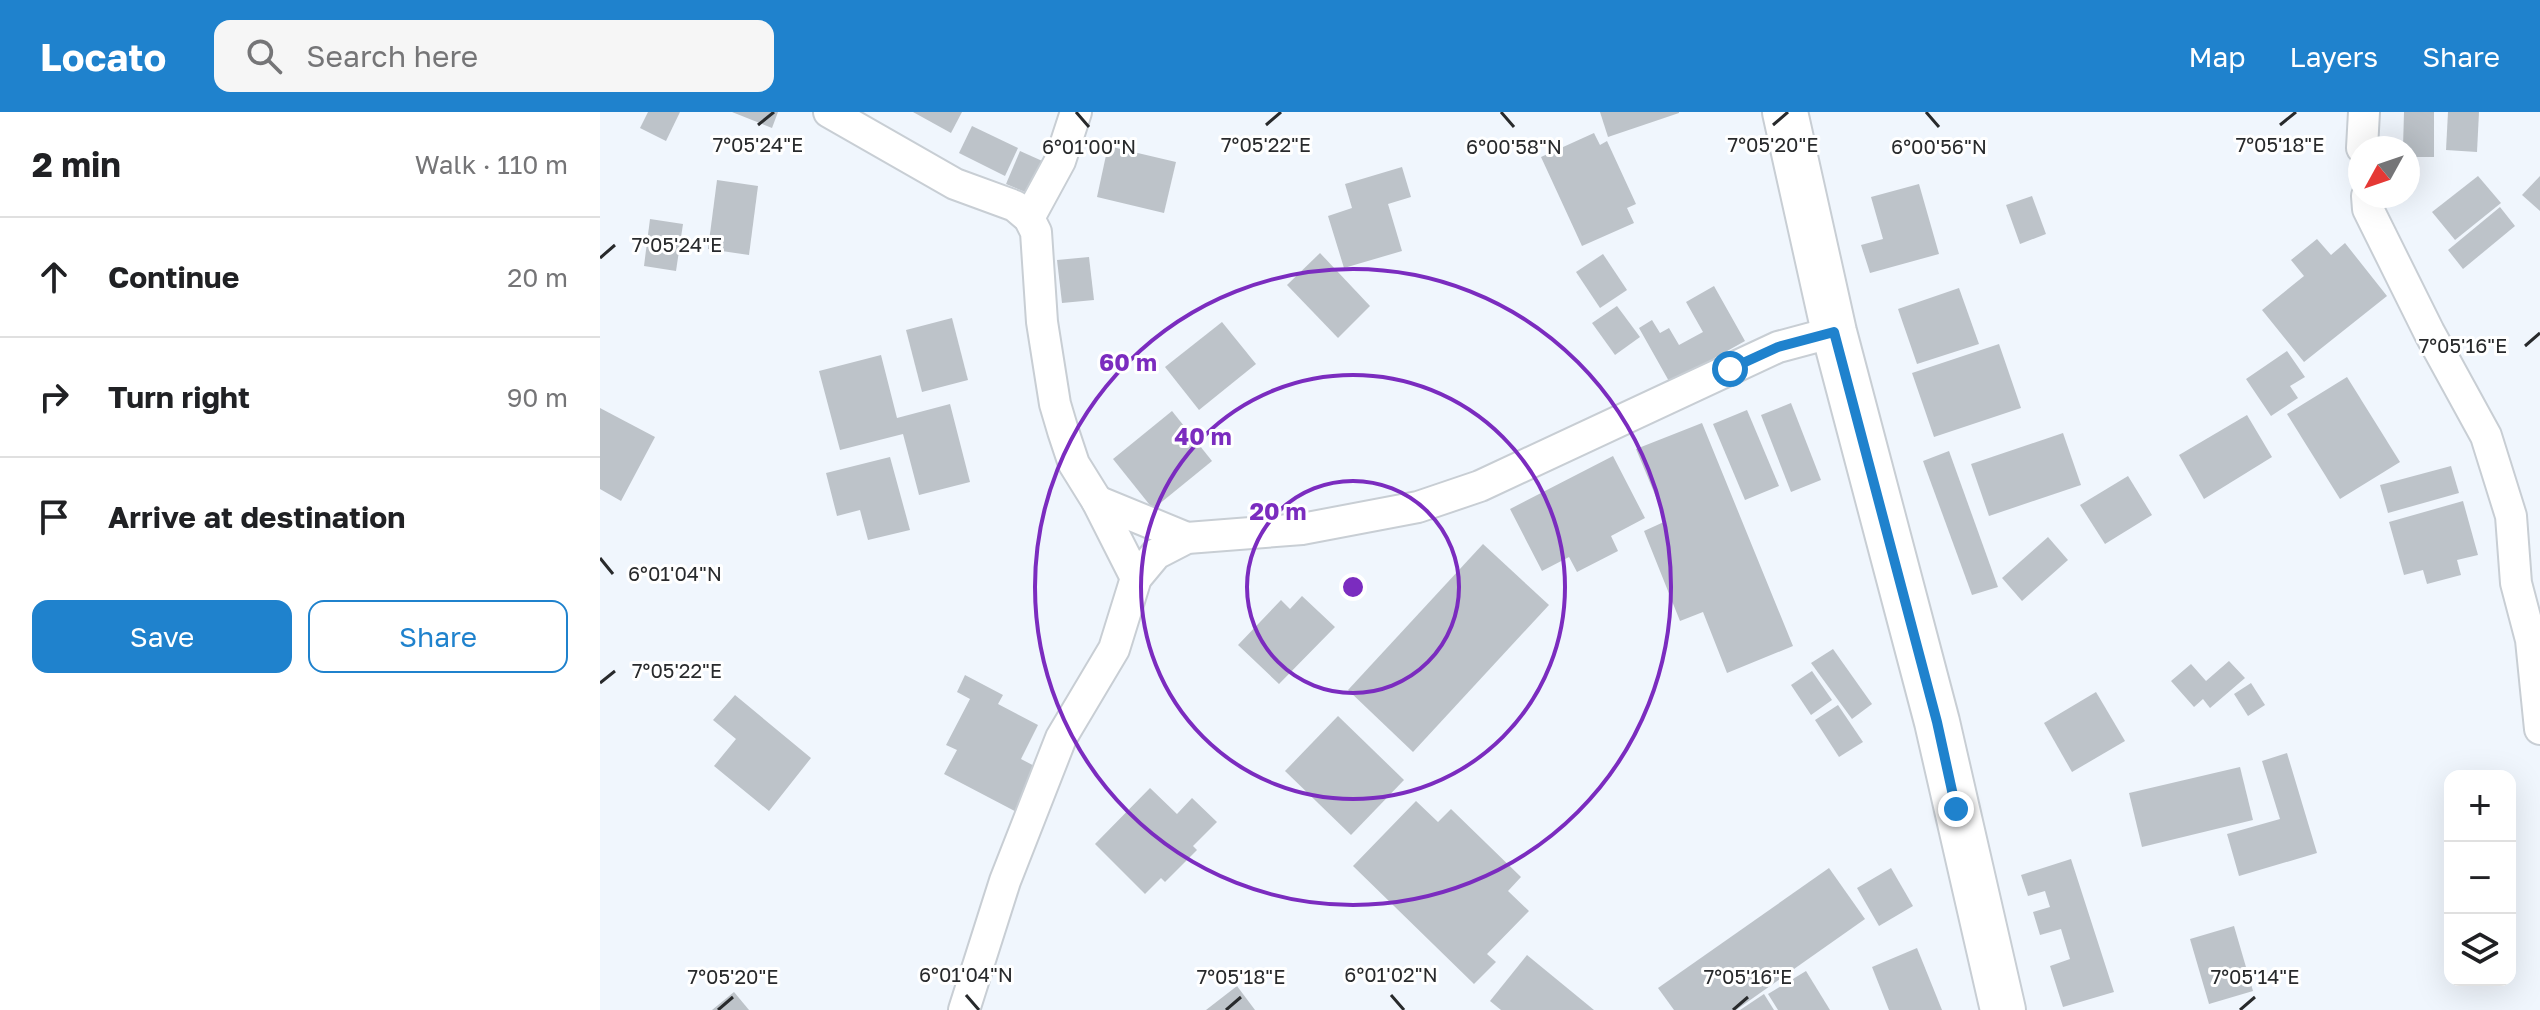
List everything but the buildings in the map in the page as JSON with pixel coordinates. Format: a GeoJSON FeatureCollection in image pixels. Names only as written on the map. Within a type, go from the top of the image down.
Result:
{"type":"FeatureCollection","features":[{"type":"Feature","properties":{"kind":"main road"},"geometry":{"type":"LineString","coordinates":[[1785,112],[1834,332],[1937,722],[2003,1010]]}},
{"type":"Feature","properties":{"kind":"street"},"geometry":{"type":"LineString","coordinates":[[829,112],[955,184],[1015,206],[1029,218],[1036,232],[1042,322],[1055,404],[1074,464],[1097,501],[1136,578]]}},
{"type":"Feature","properties":{"kind":"street"},"geometry":{"type":"LineString","coordinates":[[1029,218],[1060,161],[1076,112]]}},
{"type":"Feature","properties":{"kind":"street"},"geometry":{"type":"LineString","coordinates":[[2363,136],[2364,112]]}},
{"type":"Feature","properties":{"kind":"street"},"geometry":{"type":"LineString","coordinates":[[2368,208],[2429,332],[2486,436],[2511,516],[2516,583],[2531,640],[2540,729]]}},
{"type":"Feature","properties":{"kind":"street"},"geometry":{"type":"LineString","coordinates":[[964,1010],[1005,881],[1061,738],[1114,649],[1136,578],[1156,554],[1187,538],[1302,529],[1418,507],[1480,486],[1778,347],[1834,332]]}},
{"type":"Feature","properties":{"kind":"street"},"geometry":{"type":"LineString","coordinates":[[1097,501],[1187,538]]}},
{"type":"Feature","properties":{"kind":"route"},"geometry":{"type":"LineString","coordinates":[[1730,369],[1778,347],[1834,332],[1937,722],[1956,809]]}}]}
